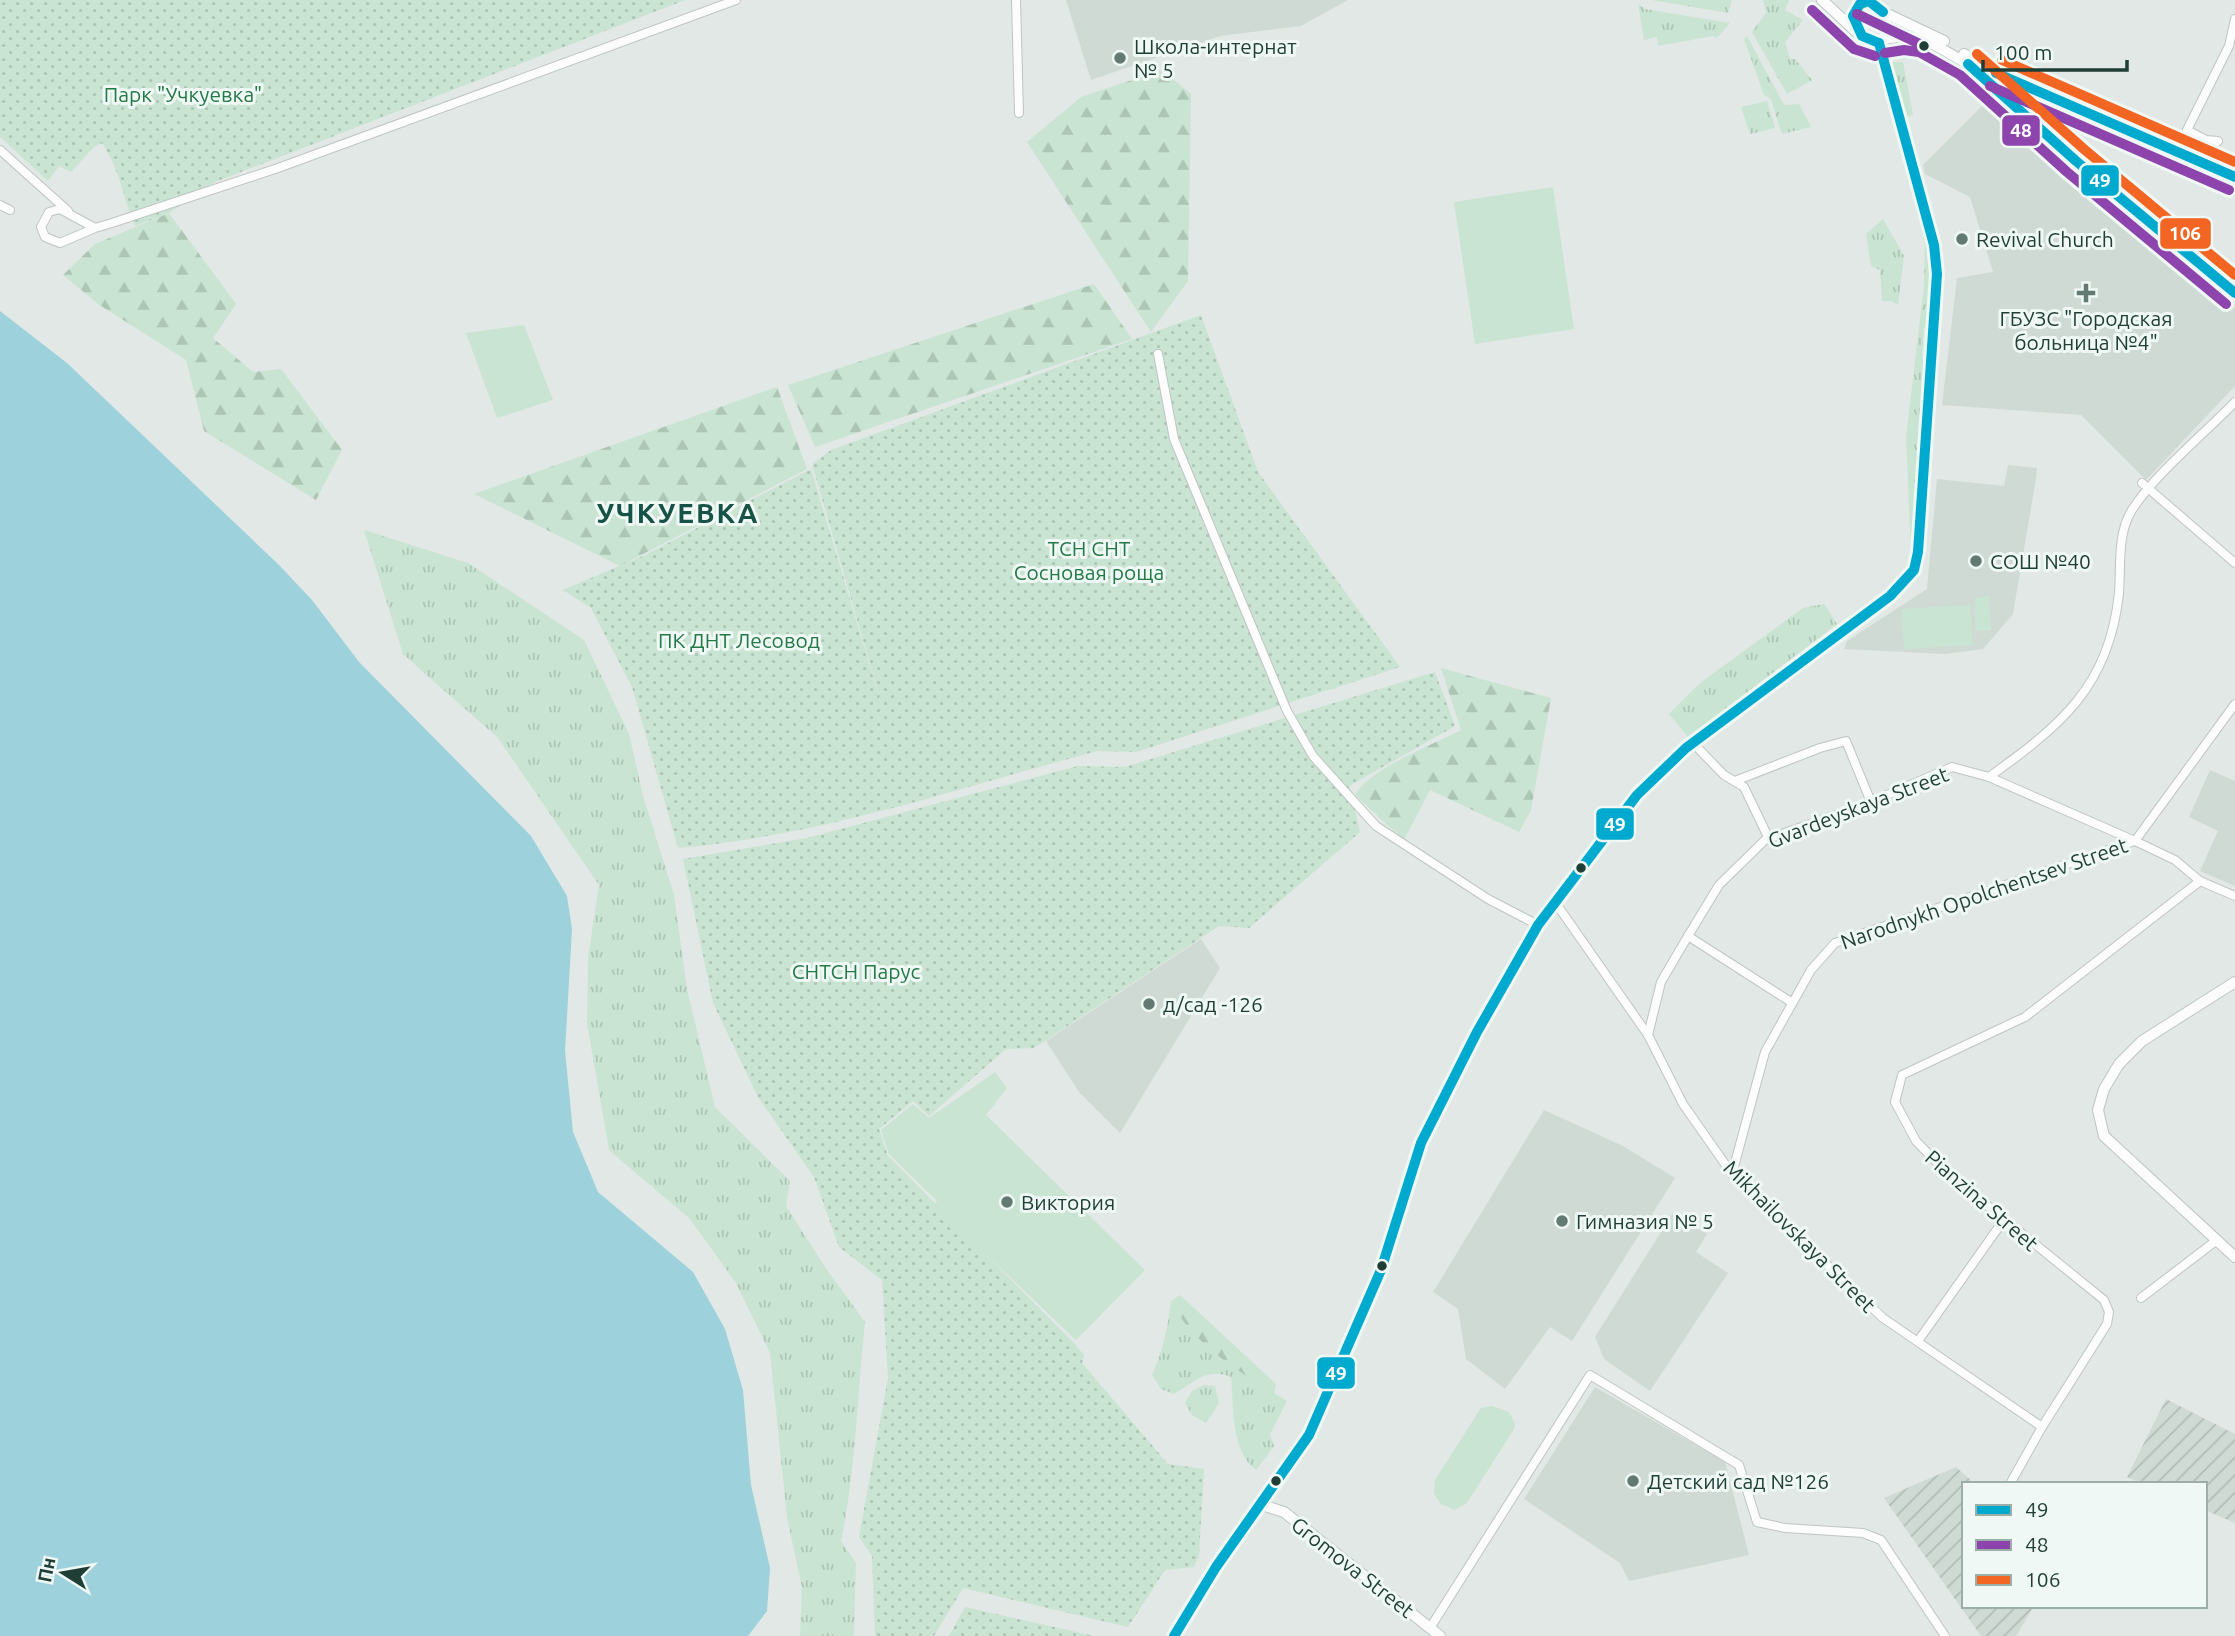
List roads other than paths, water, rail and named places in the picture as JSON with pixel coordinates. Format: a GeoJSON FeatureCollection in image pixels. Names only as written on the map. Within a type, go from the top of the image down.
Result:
{"type":"FeatureCollection","features":[{"type":"Feature","properties":{"kind":"street"},"geometry":{"type":"LineString","coordinates":[[95,228],[70,214],[54,210],[45,216],[41,227],[45,237],[60,243],[95,228],[278,168],[736,0]]}},
{"type":"Feature","properties":{"kind":"street"},"geometry":{"type":"LineString","coordinates":[[1016,0],[1019,113]]}},
{"type":"Feature","properties":{"kind":"street"},"geometry":{"type":"LineString","coordinates":[[1822,0],[1863,38],[1881,41],[1904,36],[1924,39],[1989,75],[2235,177]]}},
{"type":"Feature","properties":{"kind":"street"},"geometry":{"type":"LineString","coordinates":[[1853,29],[1854,14],[1864,1],[1930,33],[1989,75],[2076,161],[2235,293]]}},
{"type":"Feature","properties":{"kind":"street"},"geometry":{"type":"LineString","coordinates":[[1174,1636],[1216,1567],[1300,1451],[1327,1399],[1381,1270],[1421,1143],[1477,1032],[1538,925],[1637,795],[1693,743],[1890,596],[1914,570],[1922,515],[1937,274],[1934,245],[1881,41],[1885,23],[1882,12]]}},
{"type":"Feature","properties":{"kind":"street"},"geometry":{"type":"LineString","coordinates":[[2199,160],[2218,141],[2206,140],[2186,130],[2229,46],[2235,19]]}},
{"type":"Feature","properties":{"kind":"street"},"geometry":{"type":"LineString","coordinates":[[0,150],[70,214]]}},
{"type":"Feature","properties":{"kind":"street"},"geometry":{"type":"LineString","coordinates":[[0,205],[10,210]]}},
{"type":"Feature","properties":{"kind":"street"},"geometry":{"type":"LineString","coordinates":[[1158,354],[1163,393],[1179,450],[1281,699],[1313,756],[1376,826],[1488,900],[1538,925]]}},
{"type":"Feature","properties":{"kind":"street"},"geometry":{"type":"LineString","coordinates":[[1989,777],[2062,721],[2097,675],[2113,634],[2125,531],[2131,511],[2235,402]]}},
{"type":"Feature","properties":{"kind":"street"},"geometry":{"type":"LineString","coordinates":[[2142,483],[2235,564]]}},
{"type":"Feature","properties":{"kind":"street","name":"Narodnykh Opolchentsev Street"},"geometry":{"type":"LineString","coordinates":[[1732,1174],[1765,1052],[1811,970],[1835,943],[2134,841],[2235,704]]}},
{"type":"Feature","properties":{"kind":"street"},"geometry":{"type":"LineString","coordinates":[[1735,781],[1846,741],[1871,802]]}},
{"type":"Feature","properties":{"kind":"street"},"geometry":{"type":"LineString","coordinates":[[1693,743],[1724,775],[1744,787],[1769,839]]}},
{"type":"Feature","properties":{"kind":"street","name":"Gvardeyskaya Street"},"geometry":{"type":"LineString","coordinates":[[1648,1035],[1661,982],[1719,885],[1769,839],[1871,802],[1952,767],[1989,777],[2134,841],[2175,860],[2200,881],[2235,896]]}},
{"type":"Feature","properties":{"kind":"street","name":"Pianzina Street"},"geometry":{"type":"LineString","coordinates":[[2042,1427],[2107,1324],[2109,1312],[2104,1300],[2003,1221],[1916,1142],[1895,1102],[1902,1075],[2025,1017],[2200,881]]}},
{"type":"Feature","properties":{"kind":"street","name":"Mikhailovskaya Street"},"geometry":{"type":"LineString","coordinates":[[1555,902],[1648,1035],[1683,1104],[1732,1174],[1883,1318],[2042,1427]]}},
{"type":"Feature","properties":{"kind":"street"},"geometry":{"type":"LineString","coordinates":[[1688,936],[1791,1002]]}},
{"type":"Feature","properties":{"kind":"street"},"geometry":{"type":"LineString","coordinates":[[2235,982],[2142,1041],[2119,1064],[2104,1089],[2098,1110],[2104,1136],[2235,1257]]}},
{"type":"Feature","properties":{"kind":"street"},"geometry":{"type":"LineString","coordinates":[[1918,1341],[2003,1221]]}},
{"type":"Feature","properties":{"kind":"street"},"geometry":{"type":"LineString","coordinates":[[2141,1298],[2217,1240]]}},
{"type":"Feature","properties":{"kind":"street"},"geometry":{"type":"LineString","coordinates":[[1430,1628],[1590,1374],[1739,1465],[1757,1522],[1785,1528],[1863,1534],[1881,1540],[1945,1636]]}},
{"type":"Feature","properties":{"kind":"street"},"geometry":{"type":"LineString","coordinates":[[2011,1482],[2042,1427]]}},
{"type":"Feature","properties":{"kind":"street","name":"Gromova Street"},"geometry":{"type":"LineString","coordinates":[[1262,1505],[1284,1512],[1440,1636]]}},
{"type":"Feature","properties":{"kind":"water"},"geometry":{"type":"Polygon","coordinates":[[[0,311],[67,363],[279,565],[312,600],[359,662],[531,836],[567,896],[572,929],[565,1051],[573,1132],[598,1192],[693,1272],[725,1329],[743,1390],[751,1485],[770,1568],[767,1611],[748,1636],[0,1636],[0,311]]]}},
{"type":"Feature","properties":{"kind":"place","name":"Школа-интернат № 5"},"geometry":{"type":"Point","coordinates":[1120,58]}},
{"type":"Feature","properties":{"kind":"place","name":"Revival Church"},"geometry":{"type":"Point","coordinates":[1962,239]}},
{"type":"Feature","properties":{"kind":"place","name":"ГБУЗС \"Городская больница №4\""},"geometry":{"type":"Point","coordinates":[2086,293]}},
{"type":"Feature","properties":{"kind":"place","name":"СОШ №40"},"geometry":{"type":"Point","coordinates":[1976,561]}},
{"type":"Feature","properties":{"kind":"place","name":"д/сад -126"},"geometry":{"type":"Point","coordinates":[1149,1004]}},
{"type":"Feature","properties":{"kind":"place","name":"Виктория"},"geometry":{"type":"Point","coordinates":[1007,1202]}},
{"type":"Feature","properties":{"kind":"place","name":"Гимназия № 5"},"geometry":{"type":"Point","coordinates":[1562,1221]}},
{"type":"Feature","properties":{"kind":"place","name":"Детский сад №126"},"geometry":{"type":"Point","coordinates":[1633,1481]}},
{"type":"Feature","properties":{"kind":"district","name":"УЧКУЕВКА"},"geometry":{"type":"Point","coordinates":[678,512]}},
{"type":"Feature","properties":{"kind":"park label","name":"Парк \"Учкуевка\""},"geometry":{"type":"Point","coordinates":[183,94]}},
{"type":"Feature","properties":{"kind":"park label","name":"ТСН СНТ Сосновая роща"},"geometry":{"type":"Point","coordinates":[1089,560]}},
{"type":"Feature","properties":{"kind":"park label","name":"ПК ДНТ Лесовод"},"geometry":{"type":"Point","coordinates":[739,640]}},
{"type":"Feature","properties":{"kind":"park label","name":"СНТСН Парус"},"geometry":{"type":"Point","coordinates":[856,971]}}]}
